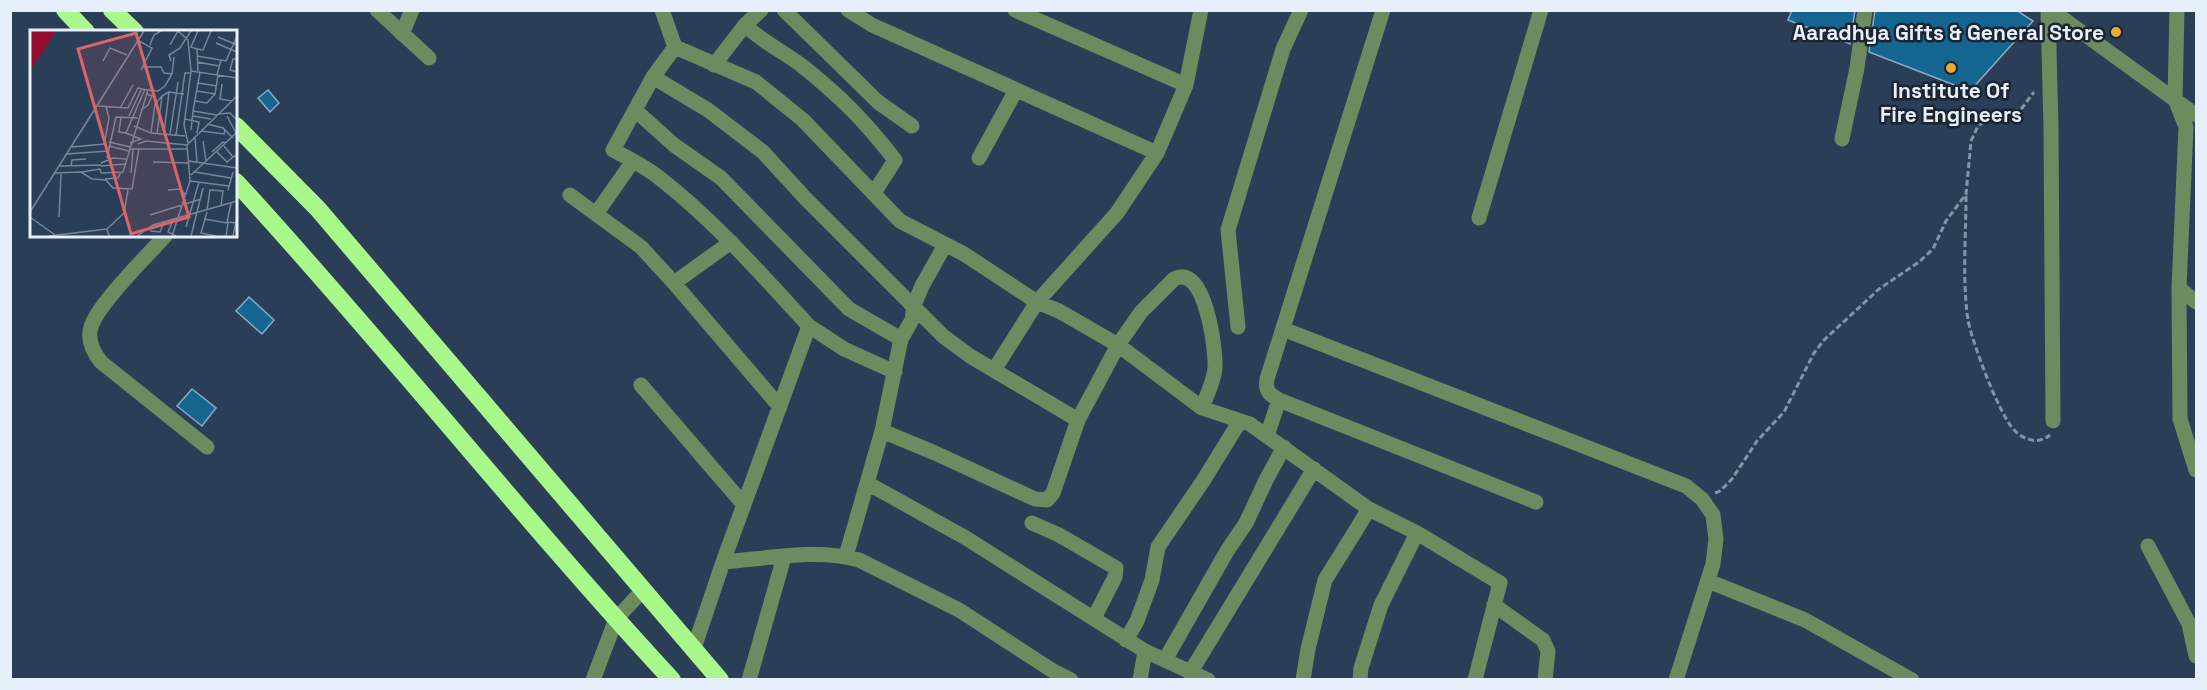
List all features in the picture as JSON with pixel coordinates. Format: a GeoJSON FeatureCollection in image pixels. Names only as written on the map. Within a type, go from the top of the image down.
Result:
{"type":"FeatureCollection","features":[{"type":"Feature","properties":{"kind":"highway"},"geometry":{"type":"LineString","coordinates":[[65,10],[84,30]]}},
{"type":"Feature","properties":{"kind":"highway"},"geometry":{"type":"LineString","coordinates":[[112,10],[133,30]]}},
{"type":"Feature","properties":{"kind":"highway"},"geometry":{"type":"LineString","coordinates":[[237,127],[318,209],[720,680]]}},
{"type":"Feature","properties":{"kind":"highway"},"geometry":{"type":"LineString","coordinates":[[237,183],[318,272],[616,619],[672,680]]}},
{"type":"Feature","properties":{"kind":"street"},"geometry":{"type":"LineString","coordinates":[[377,10],[429,58]]}},
{"type":"Feature","properties":{"kind":"street"},"geometry":{"type":"LineString","coordinates":[[402,34],[412,10]]}},
{"type":"Feature","properties":{"kind":"street"},"geometry":{"type":"LineString","coordinates":[[662,10],[675,47],[756,82],[803,120],[900,221],[964,254],[1037,302],[1059,311],[1118,345],[1202,408],[1250,424],[1369,509],[1417,533],[1500,583],[1475,680]]}},
{"type":"Feature","properties":{"kind":"street"},"geometry":{"type":"LineString","coordinates":[[714,65],[745,25],[761,10]]}},
{"type":"Feature","properties":{"kind":"street"},"geometry":{"type":"LineString","coordinates":[[784,10],[878,102],[912,126]]}},
{"type":"Feature","properties":{"kind":"street"},"geometry":{"type":"LineString","coordinates":[[848,10],[872,25],[1157,153]]}},
{"type":"Feature","properties":{"kind":"street"},"geometry":{"type":"LineString","coordinates":[[1015,10],[1186,85]]}},
{"type":"Feature","properties":{"kind":"street"},"geometry":{"type":"LineString","coordinates":[[994,370],[1037,302],[1117,213],[1157,153],[1186,85],[1201,10]]}},
{"type":"Feature","properties":{"kind":"street"},"geometry":{"type":"LineString","coordinates":[[1238,327],[1228,230],[1283,49],[1301,10]]}},
{"type":"Feature","properties":{"kind":"street"},"geometry":{"type":"LineString","coordinates":[[1383,10],[1283,329],[1266,386],[1268,393],[1279,400],[1536,502]]}},
{"type":"Feature","properties":{"kind":"street"},"geometry":{"type":"LineString","coordinates":[[1479,218],[1541,10]]}},
{"type":"Feature","properties":{"kind":"street"},"geometry":{"type":"LineString","coordinates":[[1842,139],[1857,68],[1865,10]]}},
{"type":"Feature","properties":{"kind":"street"},"geometry":{"type":"LineString","coordinates":[[2049,10],[2196,115]]}},
{"type":"Feature","properties":{"kind":"street"},"geometry":{"type":"LineString","coordinates":[[2049,10],[2053,421]]}},
{"type":"Feature","properties":{"kind":"street"},"geometry":{"type":"LineString","coordinates":[[2177,10],[2175,99],[2186,127],[2179,288],[2180,419],[2196,470]]}},
{"type":"Feature","properties":{"kind":"street"},"geometry":{"type":"LineString","coordinates":[[745,25],[836,93],[871,129],[895,160],[874,193]]}},
{"type":"Feature","properties":{"kind":"street"},"geometry":{"type":"LineString","coordinates":[[675,47],[653,77],[614,150],[656,175],[732,242],[809,326],[844,349],[895,372]]}},
{"type":"Feature","properties":{"kind":"street"},"geometry":{"type":"LineString","coordinates":[[653,77],[708,110],[763,152],[805,198],[944,336],[970,356],[1078,420]]}},
{"type":"Feature","properties":{"kind":"street"},"geometry":{"type":"LineString","coordinates":[[979,158],[1016,90]]}},
{"type":"Feature","properties":{"kind":"street"},"geometry":{"type":"LineString","coordinates":[[635,110],[674,145],[721,178],[849,309],[901,339]]}},
{"type":"Feature","properties":{"kind":"street"},"geometry":{"type":"LineString","coordinates":[[596,214],[633,161]]}},
{"type":"Feature","properties":{"kind":"street"},"geometry":{"type":"LineString","coordinates":[[2184,182],[2196,191]]}},
{"type":"Feature","properties":{"kind":"street"},"geometry":{"type":"LineString","coordinates":[[570,195],[641,247],[780,407]]}},
{"type":"Feature","properties":{"kind":"street"},"geometry":{"type":"LineString","coordinates":[[164,237],[98,312],[91,328],[90,339],[94,353],[101,362],[207,447]]}},
{"type":"Feature","properties":{"kind":"street"},"geometry":{"type":"LineString","coordinates":[[674,283],[732,242]]}},
{"type":"Feature","properties":{"kind":"street"},"geometry":{"type":"LineString","coordinates":[[846,556],[882,431],[901,339],[912,320],[914,305],[922,286],[945,245]]}},
{"type":"Feature","properties":{"kind":"street"},"geometry":{"type":"LineString","coordinates":[[882,431],[1035,499],[1047,500],[1053,493],[1078,420],[1118,345],[1141,312],[1174,279],[1180,276],[1188,277],[1194,282],[1201,294],[1208,316],[1214,350],[1213,378],[1202,408]]}},
{"type":"Feature","properties":{"kind":"street"},"geometry":{"type":"LineString","coordinates":[[2179,288],[2196,302]]}},
{"type":"Feature","properties":{"kind":"street"},"geometry":{"type":"LineString","coordinates":[[694,648],[809,326]]}},
{"type":"Feature","properties":{"kind":"street"},"geometry":{"type":"LineString","coordinates":[[1283,329],[1686,486],[1702,499],[1713,515],[1716,539],[1713,564],[1676,680]]}},
{"type":"Feature","properties":{"kind":"street"},"geometry":{"type":"LineString","coordinates":[[641,385],[744,505]]}},
{"type":"Feature","properties":{"kind":"street"},"geometry":{"type":"LineString","coordinates":[[1267,436],[1279,400]]}},
{"type":"Feature","properties":{"kind":"street"},"geometry":{"type":"LineString","coordinates":[[1126,640],[1137,621],[1152,580],[1158,547],[1240,421]]}},
{"type":"Feature","properties":{"kind":"street"},"geometry":{"type":"LineString","coordinates":[[1166,660],[1227,550],[1246,523],[1284,447]]}},
{"type":"Feature","properties":{"kind":"street"},"geometry":{"type":"LineString","coordinates":[[1191,673],[1314,469]]}},
{"type":"Feature","properties":{"kind":"street"},"geometry":{"type":"LineString","coordinates":[[867,483],[966,538],[1145,651],[1208,680]]}},
{"type":"Feature","properties":{"kind":"street"},"geometry":{"type":"LineString","coordinates":[[1303,680],[1324,580],[1369,509]]}},
{"type":"Feature","properties":{"kind":"street"},"geometry":{"type":"LineString","coordinates":[[1032,523],[1059,535],[1116,568],[1115,577],[1094,618]]}},
{"type":"Feature","properties":{"kind":"street"},"geometry":{"type":"LineString","coordinates":[[1360,680],[1361,668],[1381,605],[1417,533]]}},
{"type":"Feature","properties":{"kind":"street"},"geometry":{"type":"LineString","coordinates":[[2148,546],[2189,624],[2196,656]]}},
{"type":"Feature","properties":{"kind":"street"},"geometry":{"type":"LineString","coordinates":[[723,562],[819,555],[846,556],[859,560],[959,610],[1053,671],[1071,680]]}},
{"type":"Feature","properties":{"kind":"street"},"geometry":{"type":"LineString","coordinates":[[749,680],[784,557]]}},
{"type":"Feature","properties":{"kind":"street"},"geometry":{"type":"LineString","coordinates":[[1708,581],[1805,620],[1912,680]]}},
{"type":"Feature","properties":{"kind":"street"},"geometry":{"type":"LineString","coordinates":[[593,680],[616,619],[644,589]]}},
{"type":"Feature","properties":{"kind":"street"},"geometry":{"type":"LineString","coordinates":[[1494,605],[1543,640],[1548,651],[1545,680]]}},
{"type":"Feature","properties":{"kind":"street"},"geometry":{"type":"LineString","coordinates":[[1140,680],[1145,651]]}},
{"type":"Feature","properties":{"kind":"path"},"geometry":{"type":"LineString","coordinates":[[2035,91],[2022,108],[1985,121],[1978,126],[1971,141],[1966,194],[1965,283],[1969,322],[2003,414],[2014,429],[2032,441],[2049,437],[2053,429],[2053,421]]}},
{"type":"Feature","properties":{"kind":"path"},"geometry":{"type":"LineString","coordinates":[[1702,499],[1720,491],[1732,479],[1757,441],[1784,412],[1814,353],[1824,340],[1879,289],[1933,249],[1946,221],[1966,194]]}},
{"type":"Feature","properties":{"kind":"building"},"geometry":{"type":"Polygon","coordinates":[[[1792,10],[1855,10],[1850,44],[1788,20],[1792,10]]]}},
{"type":"Feature","properties":{"kind":"building","name":"Institute Of Fire Engineers"},"geometry":{"type":"Polygon","coordinates":[[[1875,10],[2016,10],[2033,21],[1970,91],[1869,52],[1875,10]]]}},
{"type":"Feature","properties":{"kind":"building"},"geometry":{"type":"Polygon","coordinates":[[[268,90],[279,103],[270,112],[258,98],[268,90]]]}},
{"type":"Feature","properties":{"kind":"building"},"geometry":{"type":"Polygon","coordinates":[[[249,297],[274,320],[262,334],[236,311],[249,297]]]}},
{"type":"Feature","properties":{"kind":"building"},"geometry":{"type":"Polygon","coordinates":[[[192,389],[216,408],[202,426],[177,406],[192,389]]]}},
{"type":"Feature","properties":{"kind":"place","name":"Aaradhya Gifts & General Store"},"geometry":{"type":"Point","coordinates":[2116,32]}},
{"type":"Feature","properties":{"kind":"place","name":"Institute Of Fire Engineers"},"geometry":{"type":"Point","coordinates":[1951,68]}}]}
